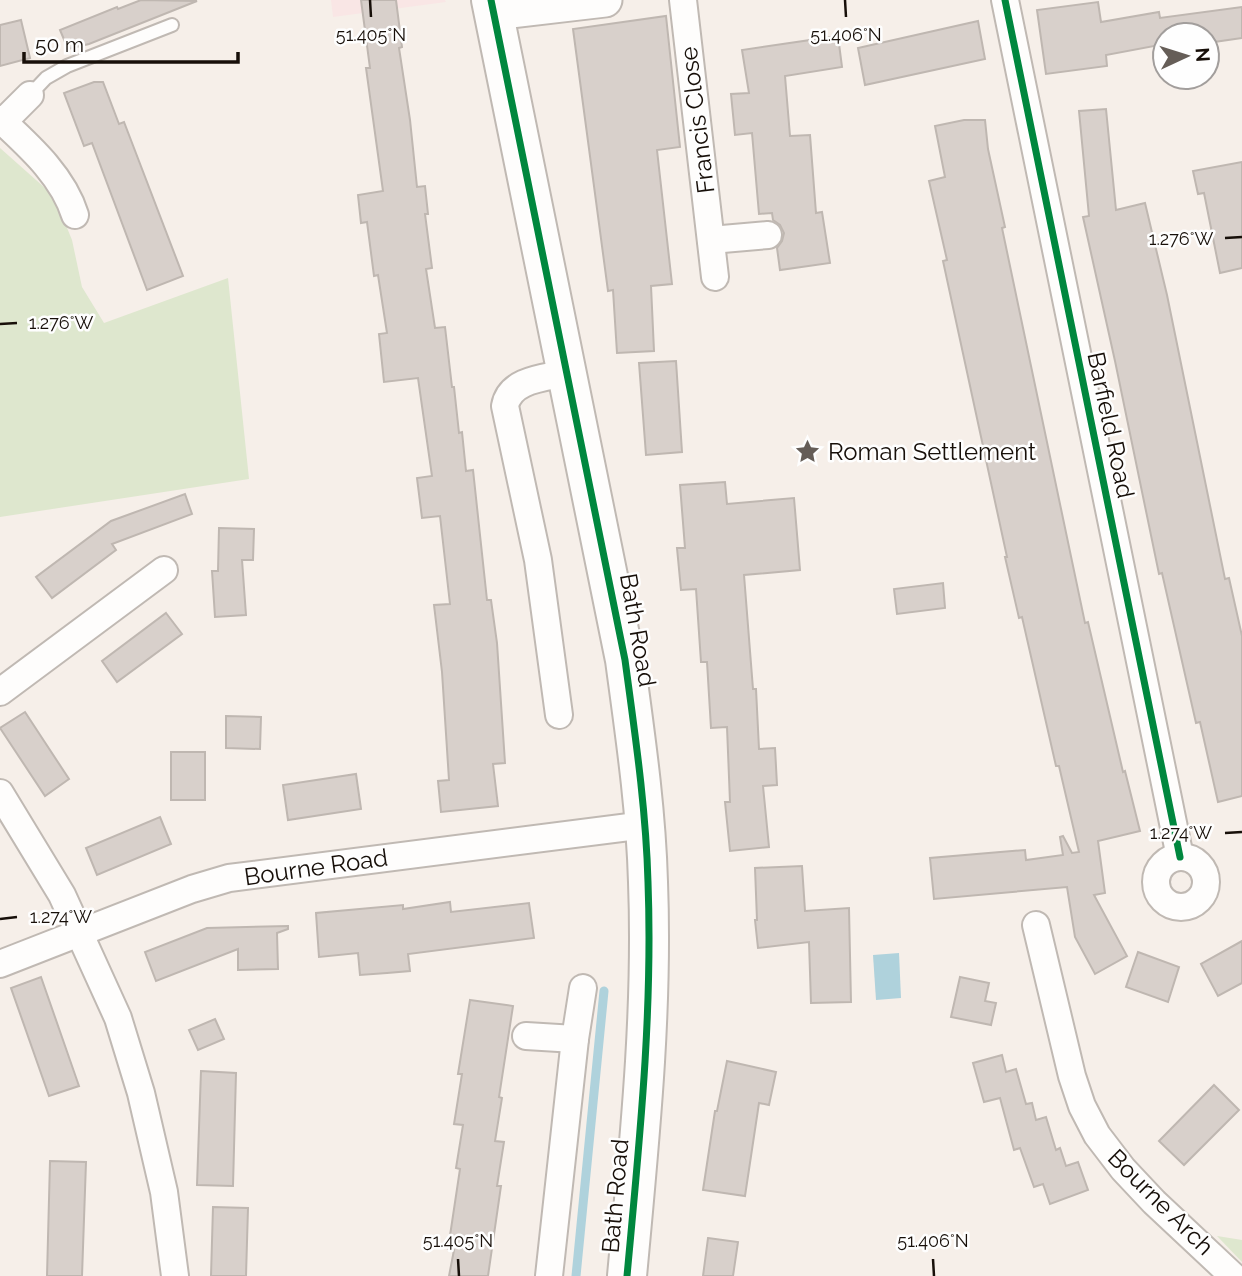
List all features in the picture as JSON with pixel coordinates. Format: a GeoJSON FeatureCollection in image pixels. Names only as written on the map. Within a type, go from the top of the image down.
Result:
{"type":"FeatureCollection","features":[{"type":"Feature","properties":{"kind":"main road","name":"Bath Road"},"geometry":{"type":"LineString","coordinates":[[492,6],[625,660],[639,758],[649,884],[649,994],[627,1276]]}},
{"type":"Feature","properties":{"kind":"street"},"geometry":{"type":"LineString","coordinates":[[492,6],[606,0]]}},
{"type":"Feature","properties":{"kind":"street","name":"Francis Close"},"geometry":{"type":"LineString","coordinates":[[683,0],[715,277]]}},
{"type":"Feature","properties":{"kind":"street","name":"Barfield Road"},"geometry":{"type":"LineString","coordinates":[[1005,0],[1180,857]]}},
{"type":"Feature","properties":{"kind":"street"},"geometry":{"type":"LineString","coordinates":[[30,95],[2,121],[56,178],[72,203],[75,215]]}},
{"type":"Feature","properties":{"kind":"street"},"geometry":{"type":"LineString","coordinates":[[711,240],[768,235]]}},
{"type":"Feature","properties":{"kind":"street"},"geometry":{"type":"LineString","coordinates":[[559,715],[538,560],[505,406],[509,395],[520,384],[567,373]]}},
{"type":"Feature","properties":{"kind":"street"},"geometry":{"type":"LineString","coordinates":[[0,692],[164,570]]}},
{"type":"Feature","properties":{"kind":"street"},"geometry":{"type":"LineString","coordinates":[[0,793],[62,895],[118,1018],[141,1093],[164,1192],[175,1276]]}},
{"type":"Feature","properties":{"kind":"street","name":"Bourne Road"},"geometry":{"type":"LineString","coordinates":[[0,964],[192,889],[229,878],[645,825]]}},
{"type":"Feature","properties":{"kind":"street","name":"Bourne Arch"},"geometry":{"type":"LineString","coordinates":[[1036,925],[1072,1076],[1082,1107],[1097,1135],[1123,1169],[1154,1202],[1233,1276]]}},
{"type":"Feature","properties":{"kind":"street"},"geometry":{"type":"LineString","coordinates":[[548,1276],[583,988]]}},
{"type":"Feature","properties":{"kind":"street"},"geometry":{"type":"LineString","coordinates":[[526,1036],[575,1039]]}},
{"type":"Feature","properties":{"kind":"lane"},"geometry":{"type":"LineString","coordinates":[[30,95],[46,78],[67,66],[172,25]]}},
{"type":"Feature","properties":{"kind":"shaded area"},"geometry":{"type":"Polygon","coordinates":[[[331,0],[445,0],[446,2],[333,17],[331,0]]]}},
{"type":"Feature","properties":{"kind":"green space"},"geometry":{"type":"Polygon","coordinates":[[[0,148],[54,196],[72,240],[82,287],[104,323],[228,278],[249,479],[0,517],[0,148]]]}},
{"type":"Feature","properties":{"kind":"green space"},"geometry":{"type":"Polygon","coordinates":[[[1217,1236],[1242,1240],[1242,1262],[1217,1236]]]}},
{"type":"Feature","properties":{"kind":"water"},"geometry":{"type":"Polygon","coordinates":[[[899,953],[901,998],[876,1000],[873,955],[899,953]]]}},
{"type":"Feature","properties":{"kind":"building"},"geometry":{"type":"Polygon","coordinates":[[[141,0],[197,1],[89,44],[68,49],[60,30],[141,0]]]}},
{"type":"Feature","properties":{"kind":"building"},"geometry":{"type":"Polygon","coordinates":[[[361,0],[396,0],[402,47],[399,48],[417,187],[425,186],[428,214],[425,214],[432,268],[426,269],[435,328],[445,327],[466,471],[473,470],[487,600],[491,600],[497,643],[505,763],[493,764],[498,806],[441,812],[438,781],[449,780],[442,672],[434,605],[450,604],[440,516],[422,518],[417,478],[432,476],[418,378],[384,382],[379,334],[387,333],[378,275],[374,276],[367,222],[361,223],[358,195],[383,191],[366,68],[370,68],[361,0]]]}},
{"type":"Feature","properties":{"kind":"building"},"geometry":{"type":"Polygon","coordinates":[[[1098,2],[1101,22],[1159,12],[1160,18],[1242,7],[1242,38],[1221,41],[1221,21],[1151,21],[1151,47],[1106,55],[1107,66],[1046,74],[1037,10],[1098,2]]]}},
{"type":"Feature","properties":{"kind":"building"},"geometry":{"type":"Polygon","coordinates":[[[666,16],[680,147],[657,150],[672,284],[651,286],[654,351],[617,353],[613,290],[608,291],[573,29],[666,16]]]}},
{"type":"Feature","properties":{"kind":"building"},"geometry":{"type":"Polygon","coordinates":[[[21,20],[30,58],[0,66],[0,25],[21,20]]]}},
{"type":"Feature","properties":{"kind":"building"},"geometry":{"type":"Polygon","coordinates":[[[978,21],[985,59],[865,85],[858,48],[978,21]]]}},
{"type":"Feature","properties":{"kind":"building"},"geometry":{"type":"Polygon","coordinates":[[[838,36],[842,67],[785,76],[790,136],[810,135],[816,213],[822,212],[830,263],[780,270],[777,248],[784,233],[780,225],[773,220],[772,213],[759,214],[752,133],[735,135],[731,94],[749,93],[742,50],[838,36]]]}},
{"type":"Feature","properties":{"kind":"building"},"geometry":{"type":"Polygon","coordinates":[[[94,82],[103,82],[119,124],[124,122],[183,276],[147,290],[92,143],[84,146],[64,93],[94,82]]]}},
{"type":"Feature","properties":{"kind":"building"},"geometry":{"type":"Polygon","coordinates":[[[1106,109],[1116,210],[1145,203],[1167,295],[1225,579],[1229,578],[1242,636],[1242,796],[1218,802],[1200,722],[1196,723],[1162,573],[1159,574],[1083,217],[1089,216],[1079,111],[1106,109]]]}},
{"type":"Feature","properties":{"kind":"building"},"geometry":{"type":"Polygon","coordinates":[[[964,120],[985,120],[988,149],[1005,227],[1002,228],[1085,623],[1088,622],[1123,772],[1125,771],[1140,831],[1098,841],[1105,893],[1094,895],[1127,956],[1095,974],[1075,937],[1067,887],[934,899],[930,858],[1025,850],[1026,860],[1063,855],[1060,837],[1063,836],[1072,853],[1079,852],[1005,557],[943,261],[947,260],[929,181],[945,177],[935,126],[964,120]]]}},
{"type":"Feature","properties":{"kind":"building"},"geometry":{"type":"Polygon","coordinates":[[[1242,162],[1242,268],[1220,273],[1204,193],[1198,194],[1193,171],[1242,162]]]}},
{"type":"Feature","properties":{"kind":"building"},"geometry":{"type":"Polygon","coordinates":[[[676,361],[682,452],[646,455],[639,363],[676,361]]]}},
{"type":"Feature","properties":{"kind":"building"},"geometry":{"type":"Polygon","coordinates":[[[725,482],[727,504],[794,498],[800,570],[744,575],[753,689],[756,689],[759,749],[775,748],[777,785],[763,786],[769,847],[730,851],[725,802],[730,802],[727,727],[711,728],[707,662],[701,662],[696,589],[681,590],[677,548],[685,548],[680,485],[725,482]]]}},
{"type":"Feature","properties":{"kind":"building"},"geometry":{"type":"Polygon","coordinates":[[[185,494],[192,514],[112,544],[116,550],[52,598],[36,577],[111,521],[185,494]]]}},
{"type":"Feature","properties":{"kind":"building"},"geometry":{"type":"Polygon","coordinates":[[[219,528],[254,529],[253,560],[242,560],[246,615],[215,617],[212,571],[218,571],[219,528]]]}},
{"type":"Feature","properties":{"kind":"building"},"geometry":{"type":"Polygon","coordinates":[[[943,583],[945,608],[897,614],[894,589],[943,583]]]}},
{"type":"Feature","properties":{"kind":"building"},"geometry":{"type":"Polygon","coordinates":[[[166,613],[182,634],[117,682],[102,661],[166,613]]]}},
{"type":"Feature","properties":{"kind":"building"},"geometry":{"type":"Polygon","coordinates":[[[25,712],[69,779],[45,796],[0,728],[25,712]]]}},
{"type":"Feature","properties":{"kind":"building"},"geometry":{"type":"Polygon","coordinates":[[[226,716],[261,717],[260,749],[226,748],[226,716]]]}},
{"type":"Feature","properties":{"kind":"building"},"geometry":{"type":"Polygon","coordinates":[[[171,752],[205,752],[205,800],[171,800],[171,752]]]}},
{"type":"Feature","properties":{"kind":"building"},"geometry":{"type":"Polygon","coordinates":[[[356,774],[361,809],[288,820],[283,785],[356,774]]]}},
{"type":"Feature","properties":{"kind":"building"},"geometry":{"type":"Polygon","coordinates":[[[160,817],[171,844],[97,875],[86,848],[160,817]]]}},
{"type":"Feature","properties":{"kind":"building"},"geometry":{"type":"Polygon","coordinates":[[[802,866],[805,911],[849,908],[851,1002],[811,1003],[809,942],[758,948],[755,868],[802,866]]]}},
{"type":"Feature","properties":{"kind":"building"},"geometry":{"type":"Polygon","coordinates":[[[450,902],[451,912],[529,903],[534,938],[408,954],[410,971],[360,975],[358,953],[319,957],[316,913],[403,905],[403,909],[450,902]]]}},
{"type":"Feature","properties":{"kind":"building"},"geometry":{"type":"Polygon","coordinates":[[[288,926],[288,929],[277,933],[278,969],[238,970],[238,949],[156,981],[145,952],[207,928],[288,926]]]}},
{"type":"Feature","properties":{"kind":"building"},"geometry":{"type":"Polygon","coordinates":[[[1242,941],[1242,983],[1218,996],[1201,964],[1242,941]]]}},
{"type":"Feature","properties":{"kind":"building"},"geometry":{"type":"Polygon","coordinates":[[[1138,952],[1179,967],[1168,1002],[1126,987],[1138,952]]]}},
{"type":"Feature","properties":{"kind":"building"},"geometry":{"type":"Polygon","coordinates":[[[41,977],[79,1086],[49,1096],[11,988],[41,977]]]}},
{"type":"Feature","properties":{"kind":"building"},"geometry":{"type":"Polygon","coordinates":[[[960,977],[989,983],[985,1001],[996,1003],[991,1025],[951,1017],[960,977]]]}},
{"type":"Feature","properties":{"kind":"building"},"geometry":{"type":"Polygon","coordinates":[[[470,1000],[513,1006],[495,1141],[504,1142],[497,1186],[501,1186],[488,1276],[449,1276],[454,1250],[448,1249],[460,1169],[456,1168],[463,1125],[454,1124],[462,1074],[458,1074],[470,1000]]]}},
{"type":"Feature","properties":{"kind":"building"},"geometry":{"type":"Polygon","coordinates":[[[215,1019],[224,1039],[198,1050],[189,1030],[215,1019]]]}},
{"type":"Feature","properties":{"kind":"building"},"geometry":{"type":"Polygon","coordinates":[[[1002,1055],[1006,1072],[1016,1069],[1026,1104],[1032,1103],[1036,1120],[1046,1117],[1056,1150],[1060,1148],[1066,1166],[1078,1162],[1088,1190],[1050,1204],[1043,1184],[1034,1187],[1020,1148],[1014,1150],[1000,1098],[984,1102],[973,1063],[1002,1055]]]}},
{"type":"Feature","properties":{"kind":"building"},"geometry":{"type":"Polygon","coordinates":[[[727,1061],[776,1072],[769,1105],[759,1103],[745,1196],[703,1190],[715,1111],[727,1061]]]}},
{"type":"Feature","properties":{"kind":"building"},"geometry":{"type":"Polygon","coordinates":[[[201,1071],[236,1073],[233,1186],[197,1185],[201,1071]]]}},
{"type":"Feature","properties":{"kind":"building"},"geometry":{"type":"Polygon","coordinates":[[[1214,1085],[1239,1110],[1184,1165],[1159,1141],[1214,1085]]]}},
{"type":"Feature","properties":{"kind":"building"},"geometry":{"type":"Polygon","coordinates":[[[50,1161],[86,1162],[82,1276],[47,1276],[50,1161]]]}},
{"type":"Feature","properties":{"kind":"building"},"geometry":{"type":"Polygon","coordinates":[[[213,1207],[248,1208],[246,1276],[211,1276],[213,1207]]]}},
{"type":"Feature","properties":{"kind":"building"},"geometry":{"type":"Polygon","coordinates":[[[708,1238],[738,1242],[733,1276],[703,1276],[708,1238]]]}},
{"type":"Feature","properties":{"kind":"waterway"},"geometry":{"type":"LineString","coordinates":[[576,1276],[604,991]]}},
{"type":"Feature","properties":{"kind":"cycle path"},"geometry":{"type":"LineString","coordinates":[[491,0],[625,660],[642,799],[647,854],[649,981],[644,1079],[627,1276]]}},
{"type":"Feature","properties":{"kind":"cycle path"},"geometry":{"type":"LineString","coordinates":[[1005,0],[1180,857]]}},
{"type":"Feature","properties":{"kind":"place","name":"Roman Settlement"},"geometry":{"type":"Point","coordinates":[808,451]}}]}
